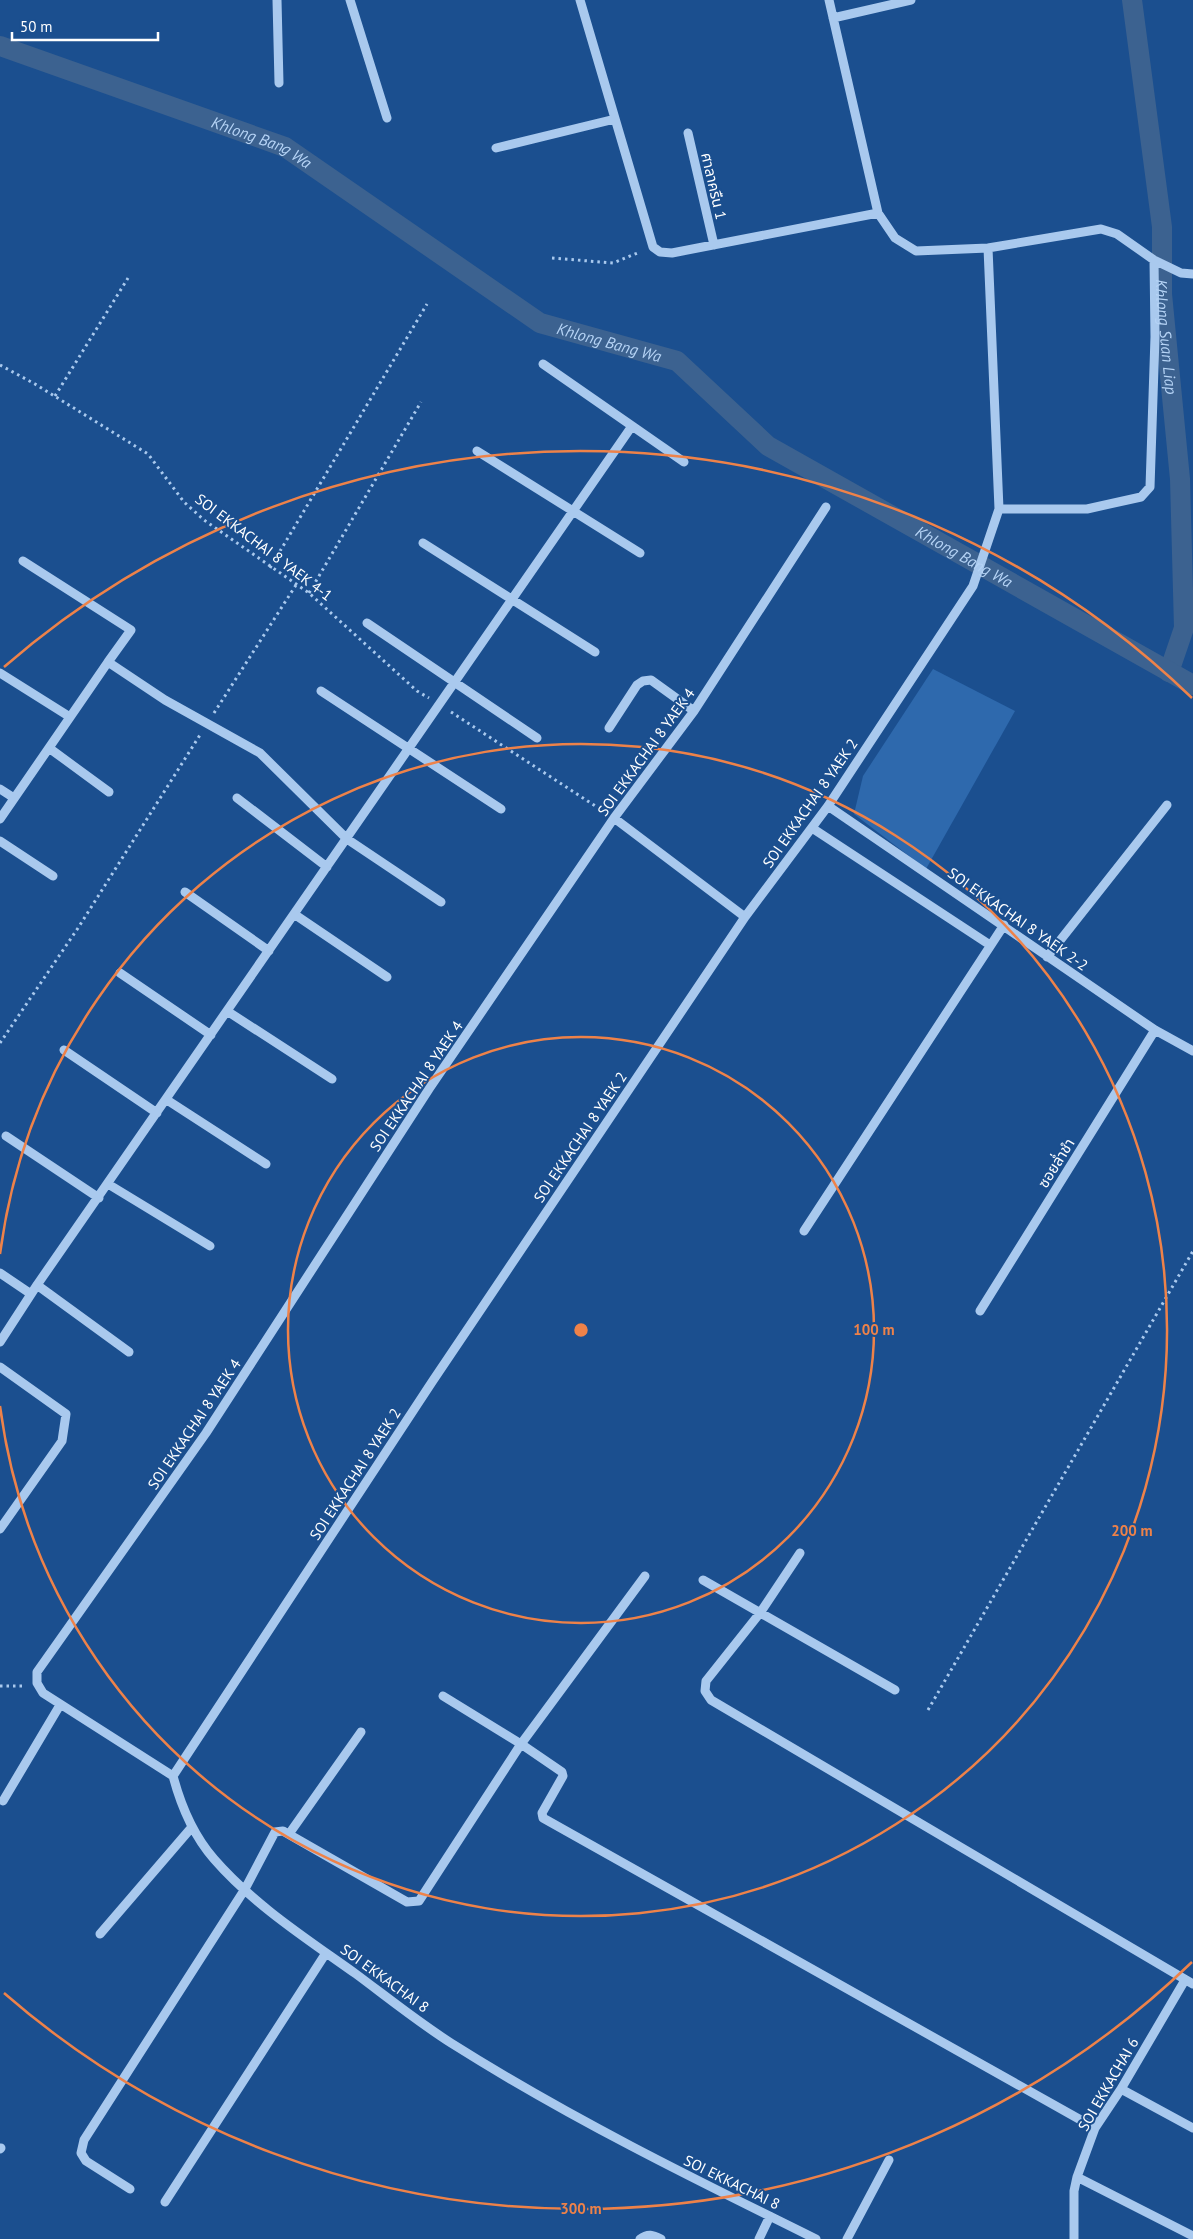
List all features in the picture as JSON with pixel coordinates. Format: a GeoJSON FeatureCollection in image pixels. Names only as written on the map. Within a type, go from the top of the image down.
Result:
{"type":"FeatureCollection","features":[{"type":"Feature","properties":{"kind":"street"},"geometry":{"type":"LineString","coordinates":[[276,0],[279,83]]}},
{"type":"Feature","properties":{"kind":"street"},"geometry":{"type":"LineString","coordinates":[[350,0],[387,118]]}},
{"type":"Feature","properties":{"kind":"street"},"geometry":{"type":"LineString","coordinates":[[580,0],[653,247],[660,252],[672,253],[878,213]]}},
{"type":"Feature","properties":{"kind":"street"},"geometry":{"type":"LineString","coordinates":[[829,0],[878,213],[895,238],[916,251],[988,248],[1101,229],[1117,234],[1156,262],[1181,273],[1193,274]]}},
{"type":"Feature","properties":{"kind":"street"},"geometry":{"type":"LineString","coordinates":[[833,18],[911,0]]}},
{"type":"Feature","properties":{"kind":"street"},"geometry":{"type":"LineString","coordinates":[[496,148],[615,119]]}},
{"type":"Feature","properties":{"kind":"street","name":"ศาลาครืน 1"},"geometry":{"type":"LineString","coordinates":[[688,133],[714,245]]}},
{"type":"Feature","properties":{"kind":"street"},"geometry":{"type":"LineString","coordinates":[[988,248],[999,509],[1087,509],[1141,497],[1147,493],[1150,487],[1156,262]]}},
{"type":"Feature","properties":{"kind":"street"},"geometry":{"type":"LineString","coordinates":[[543,364],[684,462]]}},
{"type":"Feature","properties":{"kind":"street"},"geometry":{"type":"LineString","coordinates":[[0,1342],[37,1285],[632,426]]}},
{"type":"Feature","properties":{"kind":"street"},"geometry":{"type":"LineString","coordinates":[[477,451],[640,553]]}},
{"type":"Feature","properties":{"kind":"street","name":"SOI EKKACHAI 8 YAEK 4"},"geometry":{"type":"LineString","coordinates":[[37,1683],[37,1672],[206,1433],[429,1089],[614,818],[694,711],[826,508]]}},
{"type":"Feature","properties":{"kind":"street","name":"SOI EKKACHAI 8 YAEK 2"},"geometry":{"type":"LineString","coordinates":[[174,1776],[432,1382],[744,917],[828,806],[974,586],[999,509]]}},
{"type":"Feature","properties":{"kind":"street"},"geometry":{"type":"LineString","coordinates":[[423,543],[595,652]]}},
{"type":"Feature","properties":{"kind":"street"},"geometry":{"type":"LineString","coordinates":[[0,819],[131,630],[23,561]]}},
{"type":"Feature","properties":{"kind":"street"},"geometry":{"type":"LineString","coordinates":[[367,623],[537,738]]}},
{"type":"Feature","properties":{"kind":"street"},"geometry":{"type":"LineString","coordinates":[[108,662],[165,700],[260,753],[347,839],[441,902]]}},
{"type":"Feature","properties":{"kind":"street"},"geometry":{"type":"LineString","coordinates":[[0,672],[70,717]]}},
{"type":"Feature","properties":{"kind":"street"},"geometry":{"type":"LineString","coordinates":[[609,728],[637,685],[643,681],[651,680],[694,711]]}},
{"type":"Feature","properties":{"kind":"street"},"geometry":{"type":"LineString","coordinates":[[321,691],[501,809]]}},
{"type":"Feature","properties":{"kind":"street"},"geometry":{"type":"LineString","coordinates":[[49,748],[109,792]]}},
{"type":"Feature","properties":{"kind":"street"},"geometry":{"type":"LineString","coordinates":[[0,789],[14,798]]}},
{"type":"Feature","properties":{"kind":"street"},"geometry":{"type":"LineString","coordinates":[[237,798],[327,868]]}},
{"type":"Feature","properties":{"kind":"street"},"geometry":{"type":"LineString","coordinates":[[1047,957],[1167,805]]}},
{"type":"Feature","properties":{"kind":"street","name":"SOI EKKACHAI 8 YAEK 2-2"},"geometry":{"type":"LineString","coordinates":[[828,806],[1004,925],[1047,957],[1156,1030],[1193,1052]]}},
{"type":"Feature","properties":{"kind":"street"},"geometry":{"type":"LineString","coordinates":[[614,818],[744,917]]}},
{"type":"Feature","properties":{"kind":"street"},"geometry":{"type":"LineString","coordinates":[[812,828],[990,945]]}},
{"type":"Feature","properties":{"kind":"street"},"geometry":{"type":"LineString","coordinates":[[0,841],[53,876]]}},
{"type":"Feature","properties":{"kind":"street"},"geometry":{"type":"LineString","coordinates":[[185,892],[269,951]]}},
{"type":"Feature","properties":{"kind":"street"},"geometry":{"type":"LineString","coordinates":[[294,914],[387,977]]}},
{"type":"Feature","properties":{"kind":"street"},"geometry":{"type":"LineString","coordinates":[[804,1231],[1004,925]]}},
{"type":"Feature","properties":{"kind":"street"},"geometry":{"type":"LineString","coordinates":[[120,973],[211,1035]]}},
{"type":"Feature","properties":{"kind":"street"},"geometry":{"type":"LineString","coordinates":[[227,1011],[332,1079]]}},
{"type":"Feature","properties":{"kind":"street","name":"ซอยล่ำชำ"},"geometry":{"type":"LineString","coordinates":[[980,1312],[1156,1030]]}},
{"type":"Feature","properties":{"kind":"street"},"geometry":{"type":"LineString","coordinates":[[64,1050],[157,1113]]}},
{"type":"Feature","properties":{"kind":"street"},"geometry":{"type":"LineString","coordinates":[[166,1100],[266,1164]]}},
{"type":"Feature","properties":{"kind":"street"},"geometry":{"type":"LineString","coordinates":[[6,1136],[99,1198]]}},
{"type":"Feature","properties":{"kind":"street"},"geometry":{"type":"LineString","coordinates":[[108,1184],[210,1246]]}},
{"type":"Feature","properties":{"kind":"street"},"geometry":{"type":"LineString","coordinates":[[0,1273],[31,1294]]}},
{"type":"Feature","properties":{"kind":"street"},"geometry":{"type":"LineString","coordinates":[[37,1285],[129,1352]]}},
{"type":"Feature","properties":{"kind":"street"},"geometry":{"type":"LineString","coordinates":[[0,1367],[66,1414],[62,1440],[0,1529]]}},
{"type":"Feature","properties":{"kind":"street"},"geometry":{"type":"LineString","coordinates":[[800,1553],[760,1613],[706,1681],[705,1691],[711,1700],[1189,1982]]}},
{"type":"Feature","properties":{"kind":"street"},"geometry":{"type":"LineString","coordinates":[[130,2189],[86,2162],[81,2153],[84,2140],[197,1960],[245,1889],[275,1832],[283,1831],[289,1834],[407,1902],[419,1901],[521,1744],[645,1576]]}},
{"type":"Feature","properties":{"kind":"street"},"geometry":{"type":"LineString","coordinates":[[703,1580],[896,1690]]}},
{"type":"Feature","properties":{"kind":"street"},"geometry":{"type":"LineString","coordinates":[[37,1683],[43,1694],[174,1776]]}},
{"type":"Feature","properties":{"kind":"street"},"geometry":{"type":"LineString","coordinates":[[443,1696],[521,1744],[562,1772],[562,1780],[542,1814],[545,1821],[826,1976],[1095,2128]]}},
{"type":"Feature","properties":{"kind":"street"},"geometry":{"type":"LineString","coordinates":[[3,1801],[60,1704]]}},
{"type":"Feature","properties":{"kind":"street"},"geometry":{"type":"LineString","coordinates":[[289,1834],[361,1732]]}},
{"type":"Feature","properties":{"kind":"street","name":"SOI EKKACHAI 8"},"geometry":{"type":"LineString","coordinates":[[174,1776],[180,1803],[192,1827],[214,1858],[245,1889],[285,1924],[459,2047],[619,2141],[816,2239]]}},
{"type":"Feature","properties":{"kind":"street"},"geometry":{"type":"LineString","coordinates":[[100,1934],[192,1827]]}},
{"type":"Feature","properties":{"kind":"street"},"geometry":{"type":"LineString","coordinates":[[165,2202],[326,1953]]}},
{"type":"Feature","properties":{"kind":"street","name":"SOI EKKACHAI 6"},"geometry":{"type":"LineString","coordinates":[[1074,2239],[1074,2191],[1076,2177],[1095,2128],[1189,1982]]}},
{"type":"Feature","properties":{"kind":"street"},"geometry":{"type":"LineString","coordinates":[[1121,2089],[1193,2128]]}},
{"type":"Feature","properties":{"kind":"street"},"geometry":{"type":"LineString","coordinates":[[847,2239],[888,2160]]}},
{"type":"Feature","properties":{"kind":"street"},"geometry":{"type":"LineString","coordinates":[[1076,2177],[1193,2236]]}},
{"type":"Feature","properties":{"kind":"street"},"geometry":{"type":"LineString","coordinates":[[759,2239],[770,2216]]}},
{"type":"Feature","properties":{"kind":"street"},"geometry":{"type":"LineString","coordinates":[[640,2239],[645,2235],[662,2239]]}},
{"type":"Feature","properties":{"kind":"path"},"geometry":{"type":"LineString","coordinates":[[552,258],[613,263],[653,247]]}},
{"type":"Feature","properties":{"kind":"path"},"geometry":{"type":"LineString","coordinates":[[55,396],[128,278]]}},
{"type":"Feature","properties":{"kind":"path"},"geometry":{"type":"LineString","coordinates":[[270,568],[426,304]]}},
{"type":"Feature","properties":{"kind":"path","name":"SOI EKKACHAI 8 YAEK 4-1"},"geometry":{"type":"LineString","coordinates":[[0,365],[55,396],[148,454],[184,502],[197,514],[270,568],[309,593],[417,691],[614,818]]}},
{"type":"Feature","properties":{"kind":"path"},"geometry":{"type":"LineString","coordinates":[[309,593],[421,402]]}},
{"type":"Feature","properties":{"kind":"path"},"geometry":{"type":"LineString","coordinates":[[0,1043],[78,928],[296,585]]}},
{"type":"Feature","properties":{"kind":"path"},"geometry":{"type":"LineString","coordinates":[[928,1710],[1193,1251]]}},
{"type":"Feature","properties":{"kind":"path"},"geometry":{"type":"LineString","coordinates":[[0,1686],[15,1687],[37,1683]]}},
{"type":"Feature","properties":{"kind":"shaded area"},"geometry":{"type":"Polygon","coordinates":[[[933,669],[1015,711],[926,869],[854,814],[863,776],[933,669]]]}},
{"type":"Feature","properties":{"kind":"waterway","name":"Khlong Suan Liap"},"geometry":{"type":"LineString","coordinates":[[1132,0],[1162,227],[1162,294],[1180,479],[1184,628],[1169,672]]}},
{"type":"Feature","properties":{"kind":"waterway","name":"Khlong Bang Wa"},"geometry":{"type":"LineString","coordinates":[[0,46],[285,147],[540,323],[677,361],[768,446],[1193,685]]}}]}
